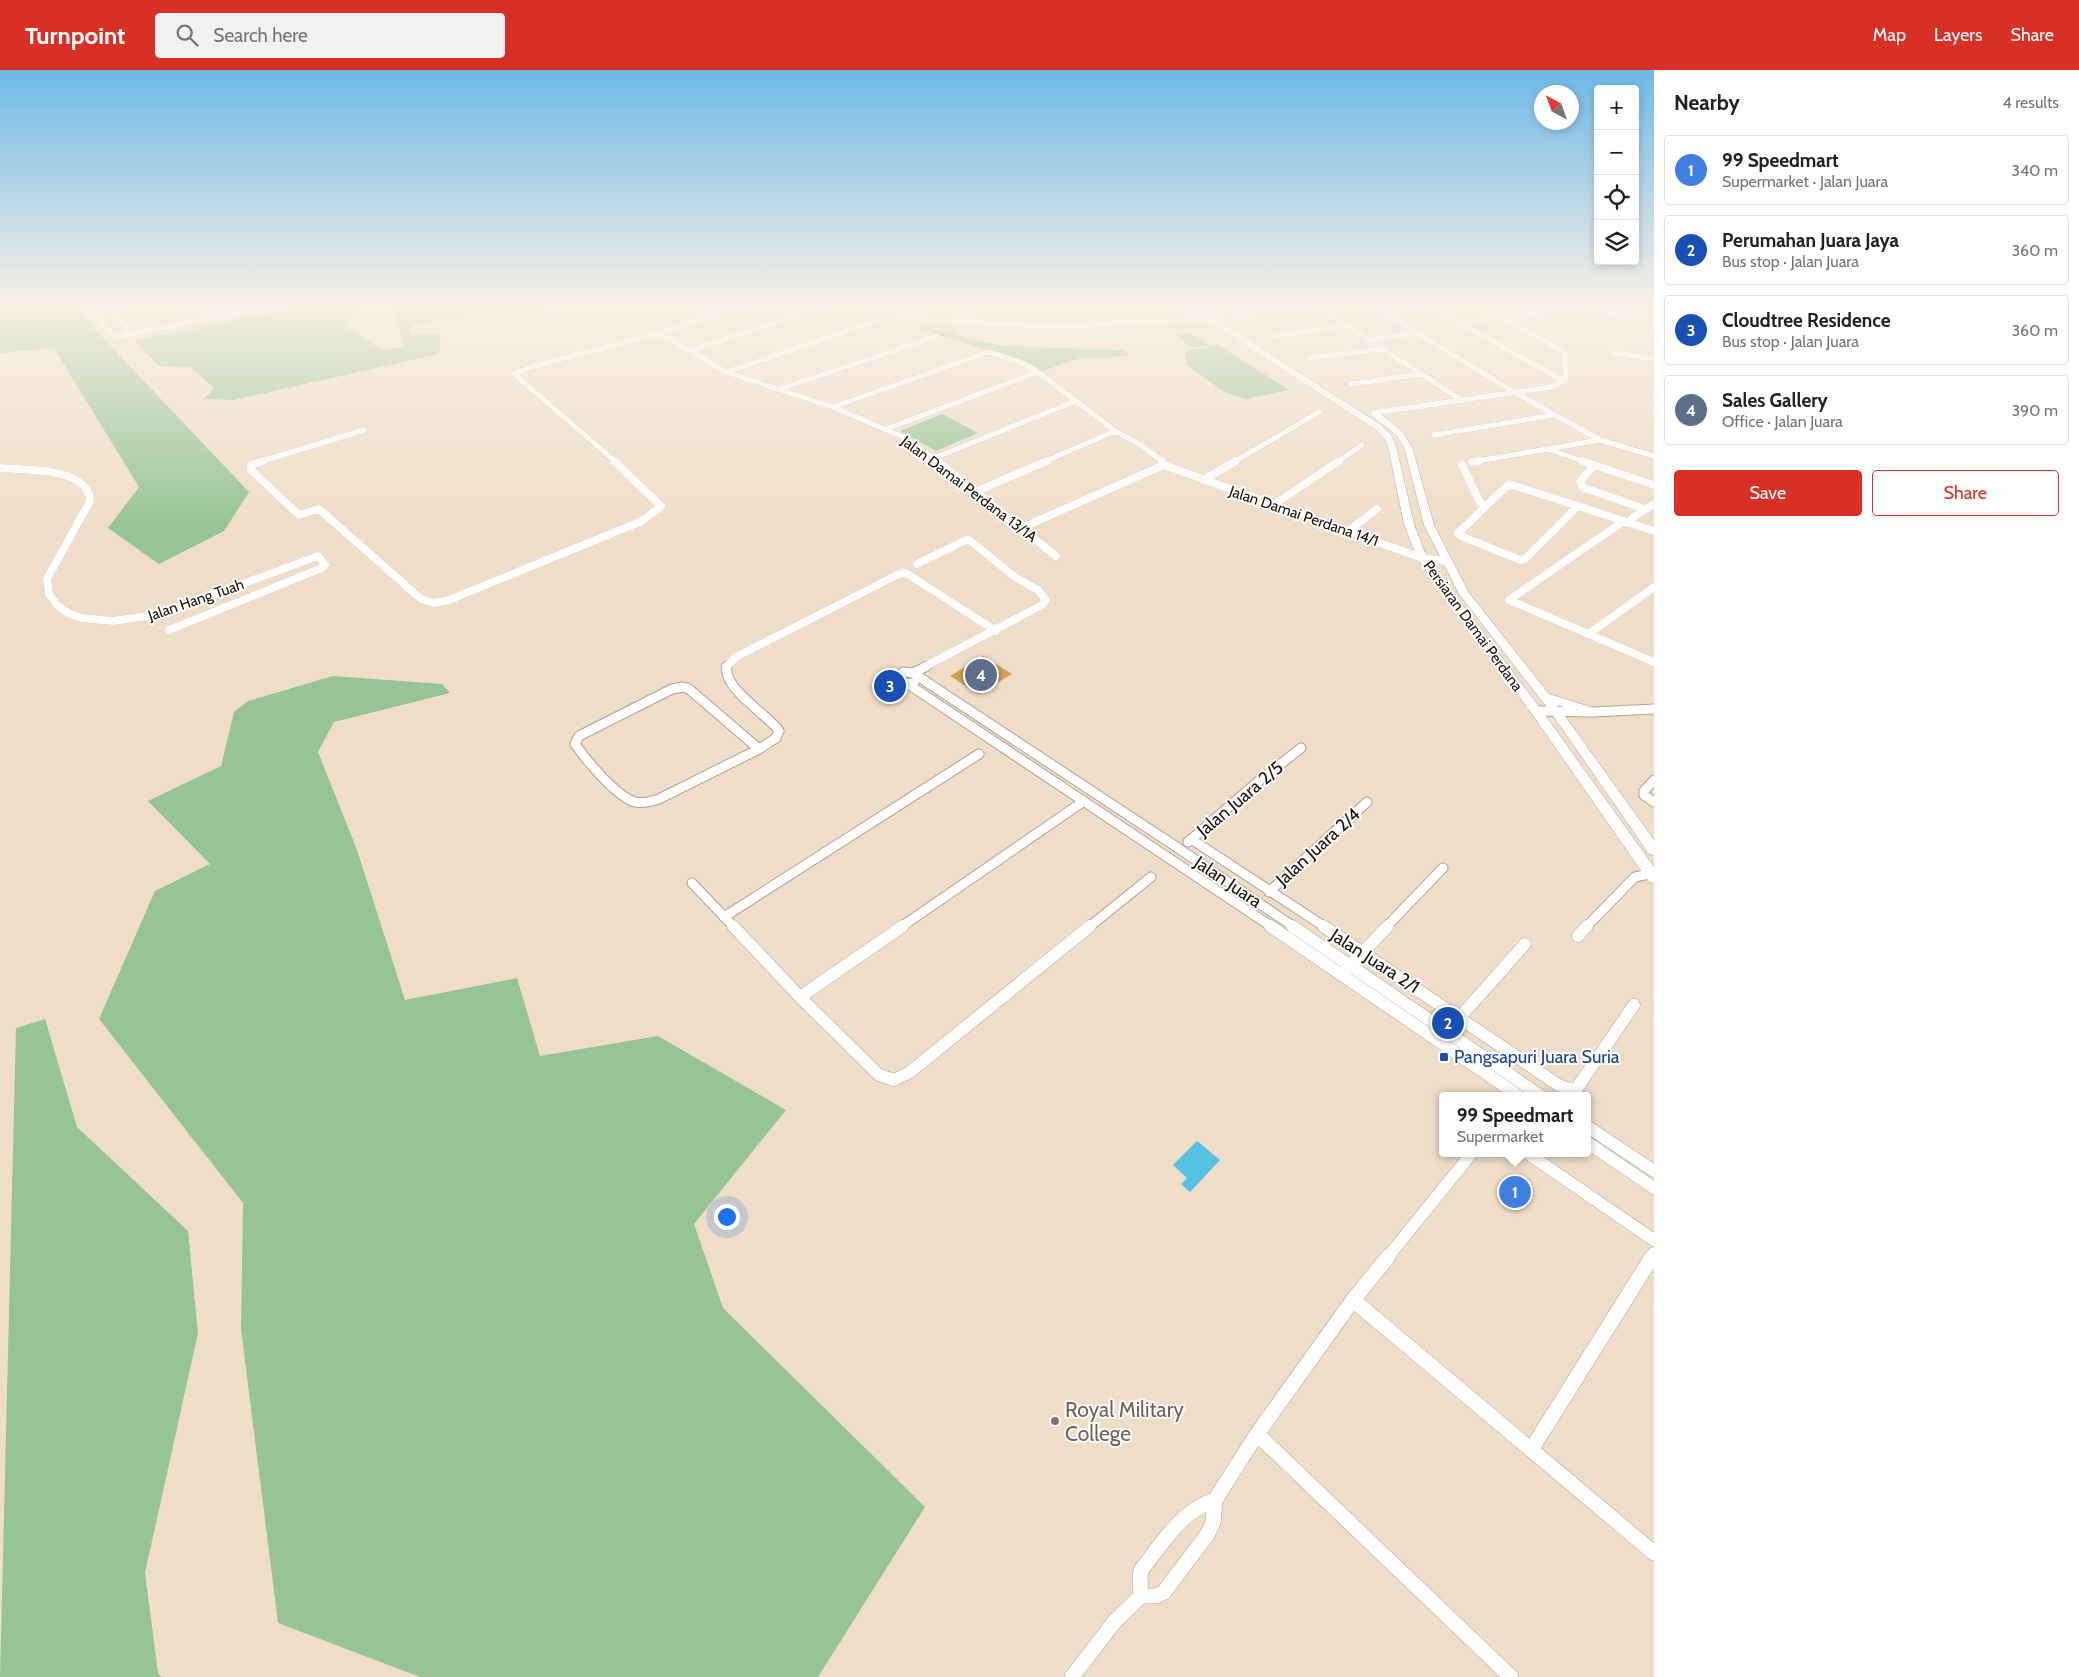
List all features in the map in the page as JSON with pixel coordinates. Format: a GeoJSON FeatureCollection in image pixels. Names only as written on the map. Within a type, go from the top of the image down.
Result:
{"type":"FeatureCollection","features":[{"type":"Feature","properties":{"kind":"main road","name":"Persiaran Damai Perdana"},"geometry":{"type":"LineString","coordinates":[[1301,375],[1378,427],[1388,437],[1393,451],[1409,524],[1422,558],[1536,710],[1653,875]]}},
{"type":"Feature","properties":{"kind":"main road","name":"Persiaran Damai Perdana"},"geometry":{"type":"LineString","coordinates":[[1310,375],[1373,413],[1399,433],[1410,454],[1429,525],[1464,594],[1556,711],[1654,850]]}},
{"type":"Feature","properties":{"kind":"main road"},"geometry":{"type":"LineString","coordinates":[[1393,451],[1403,456],[1410,454]]}},
{"type":"Feature","properties":{"kind":"main road"},"geometry":{"type":"LineString","coordinates":[[1544,696],[1593,712]]}},
{"type":"Feature","properties":{"kind":"main road"},"geometry":{"type":"LineString","coordinates":[[1566,726],[1574,719],[1593,712]]}},
{"type":"Feature","properties":{"kind":"street"},"geometry":{"type":"LineString","coordinates":[[364,430],[262,461],[251,466],[251,470],[299,515],[319,509],[421,599],[434,603],[449,600],[642,521],[655,513],[661,506],[599,446],[520,382],[515,375]]}},
{"type":"Feature","properties":{"kind":"street","name":"Jalan Damai Perdana 13/1A"},"geometry":{"type":"LineString","coordinates":[[736,375],[833,407],[905,438],[934,458],[1056,556]]}},
{"type":"Feature","properties":{"kind":"street"},"geometry":{"type":"LineString","coordinates":[[780,389],[821,375]]}},
{"type":"Feature","properties":{"kind":"street"},"geometry":{"type":"LineString","coordinates":[[833,407],[924,375]]}},
{"type":"Feature","properties":{"kind":"street"},"geometry":{"type":"LineString","coordinates":[[886,429],[1030,375]]}},
{"type":"Feature","properties":{"kind":"street"},"geometry":{"type":"LineString","coordinates":[[1021,528],[1164,465],[1162,460],[1141,445],[1114,431],[1042,375]]}},
{"type":"Feature","properties":{"kind":"street"},"geometry":{"type":"LineString","coordinates":[[1351,384],[1415,375]]}},
{"type":"Feature","properties":{"kind":"street"},"geometry":{"type":"LineString","coordinates":[[1423,375],[1461,400]]}},
{"type":"Feature","properties":{"kind":"street"},"geometry":{"type":"LineString","coordinates":[[1486,375],[1600,440],[1654,456]]}},
{"type":"Feature","properties":{"kind":"street"},"geometry":{"type":"LineString","coordinates":[[1552,375],[1561,380]]}},
{"type":"Feature","properties":{"kind":"street"},"geometry":{"type":"LineString","coordinates":[[1373,413],[1552,386],[1566,378],[1566,375]]}},
{"type":"Feature","properties":{"kind":"street"},"geometry":{"type":"LineString","coordinates":[[934,458],[1076,401]]}},
{"type":"Feature","properties":{"kind":"street"},"geometry":{"type":"LineString","coordinates":[[1203,480],[1319,412]]}},
{"type":"Feature","properties":{"kind":"street"},"geometry":{"type":"LineString","coordinates":[[1434,434],[1554,415]]}},
{"type":"Feature","properties":{"kind":"street"},"geometry":{"type":"LineString","coordinates":[[975,492],[1114,431]]}},
{"type":"Feature","properties":{"kind":"street"},"geometry":{"type":"LineString","coordinates":[[1472,462],[1600,440]]}},
{"type":"Feature","properties":{"kind":"street"},"geometry":{"type":"LineString","coordinates":[[1273,505],[1362,446]]}},
{"type":"Feature","properties":{"kind":"street"},"geometry":{"type":"LineString","coordinates":[[1546,449],[1654,485]]}},
{"type":"Feature","properties":{"kind":"street"},"geometry":{"type":"LineString","coordinates":[[1462,464],[1480,502],[1484,506]]}},
{"type":"Feature","properties":{"kind":"street","name":"Jalan Damai Perdana 14/1"},"geometry":{"type":"LineString","coordinates":[[1164,465],[1422,558],[1446,561]]}},
{"type":"Feature","properties":{"kind":"street"},"geometry":{"type":"LineString","coordinates":[[1595,465],[1580,481],[1582,487],[1645,509]]}},
{"type":"Feature","properties":{"kind":"street","name":"Jalan Hang Tuah"},"geometry":{"type":"LineString","coordinates":[[0,468],[58,474],[81,481],[89,490],[90,501],[47,579],[47,589],[54,603],[65,613],[87,620],[141,618],[170,611],[318,556],[325,565],[322,568],[169,630]]}},
{"type":"Feature","properties":{"kind":"street"},"geometry":{"type":"LineString","coordinates":[[1578,506],[1526,560],[1520,560],[1461,536],[1458,533],[1509,484],[1578,506],[1654,531]]}},
{"type":"Feature","properties":{"kind":"street"},"geometry":{"type":"LineString","coordinates":[[1632,518],[1654,504]]}},
{"type":"Feature","properties":{"kind":"street"},"geometry":{"type":"LineString","coordinates":[[1348,531],[1377,509]]}},
{"type":"Feature","properties":{"kind":"street"},"geometry":{"type":"LineString","coordinates":[[1624,521],[1509,600],[1590,633],[1654,662]]}},
{"type":"Feature","properties":{"kind":"street"},"geometry":{"type":"LineString","coordinates":[[913,673],[916,675],[916,681],[908,684],[899,681],[897,678],[902,672],[913,673],[996,631],[1042,605],[1046,600],[1038,590],[1015,577],[968,539],[918,564]]}},
{"type":"Feature","properties":{"kind":"street"},"geometry":{"type":"LineString","coordinates":[[759,749],[689,689],[683,687],[672,689],[579,736],[575,744],[620,794],[637,802],[658,799],[759,749],[776,738],[779,731],[774,721],[732,686],[725,676],[726,667],[736,657],[899,574],[906,574],[996,631]]}},
{"type":"Feature","properties":{"kind":"street"},"geometry":{"type":"LineString","coordinates":[[1590,633],[1654,587]]}},
{"type":"Feature","properties":{"kind":"street","name":"Jalan Juara"},"geometry":{"type":"LineString","coordinates":[[913,673],[1178,848],[1350,966],[1521,1092]]}},
{"type":"Feature","properties":{"kind":"street","name":"Jalan Juara"},"geometry":{"type":"LineString","coordinates":[[908,684],[1521,1092]]}},
{"type":"Feature","properties":{"kind":"street"},"geometry":{"type":"LineString","coordinates":[[1536,710],[1593,712],[1654,709]]}},
{"type":"Feature","properties":{"kind":"street","name":"Jalan Juara 2/5"},"geometry":{"type":"LineString","coordinates":[[1178,848],[1192,839],[1300,748]]}},
{"type":"Feature","properties":{"kind":"street"},"geometry":{"type":"LineString","coordinates":[[724,917],[980,754]]}},
{"type":"Feature","properties":{"kind":"street"},"geometry":{"type":"LineString","coordinates":[[1654,780],[1644,790],[1644,796],[1654,802]]}},
{"type":"Feature","properties":{"kind":"street"},"geometry":{"type":"LineString","coordinates":[[800,996],[1084,801]]}},
{"type":"Feature","properties":{"kind":"street","name":"Jalan Juara 2/4"},"geometry":{"type":"LineString","coordinates":[[1269,892],[1367,802]]}},
{"type":"Feature","properties":{"kind":"street","name":"Jalan Juara 2/1"},"geometry":{"type":"LineString","coordinates":[[1192,839],[1269,892],[1460,1017],[1557,1084],[1568,1089],[1577,1088],[1634,1005]]}},
{"type":"Feature","properties":{"kind":"street"},"geometry":{"type":"LineString","coordinates":[[1342,974],[1443,868]]}},
{"type":"Feature","properties":{"kind":"street"},"geometry":{"type":"LineString","coordinates":[[1578,936],[1635,877],[1653,875]]}},
{"type":"Feature","properties":{"kind":"street"},"geometry":{"type":"LineString","coordinates":[[692,883],[879,1075],[894,1080],[910,1072],[1151,877]]}},
{"type":"Feature","properties":{"kind":"street"},"geometry":{"type":"LineString","coordinates":[[1460,1017],[1525,944]]}},
{"type":"Feature","properties":{"kind":"street"},"geometry":{"type":"LineString","coordinates":[[1591,1129],[1654,1171]]}},
{"type":"Feature","properties":{"kind":"street"},"geometry":{"type":"LineString","coordinates":[[1591,1145],[1654,1188]]}},
{"type":"Feature","properties":{"kind":"street"},"geometry":{"type":"LineString","coordinates":[[1072,1677],[1115,1621],[1141,1596],[1156,1596],[1164,1592],[1207,1535],[1213,1523],[1216,1500],[1257,1434],[1353,1300],[1469,1157]]}},
{"type":"Feature","properties":{"kind":"street"},"geometry":{"type":"LineString","coordinates":[[1533,1157],[1654,1240]]}},
{"type":"Feature","properties":{"kind":"street"},"geometry":{"type":"LineString","coordinates":[[1531,1450],[1654,1254]]}},
{"type":"Feature","properties":{"kind":"street"},"geometry":{"type":"LineString","coordinates":[[1353,1300],[1654,1553]]}},
{"type":"Feature","properties":{"kind":"street"},"geometry":{"type":"LineString","coordinates":[[1257,1434],[1511,1677]]}},
{"type":"Feature","properties":{"kind":"street"},"geometry":{"type":"LineString","coordinates":[[1141,1596],[1140,1575],[1142,1569],[1187,1515],[1205,1502],[1216,1500]]}},
{"type":"Feature","properties":{"kind":"green space"},"geometry":{"type":"Polygon","coordinates":[[[71,375],[138,375],[249,492],[224,531],[159,564],[108,528],[139,487],[71,375]]]}},
{"type":"Feature","properties":{"kind":"green space"},"geometry":{"type":"Polygon","coordinates":[[[199,375],[345,375],[234,400],[204,399],[214,388],[199,375]]]}},
{"type":"Feature","properties":{"kind":"green space"},"geometry":{"type":"Polygon","coordinates":[[[1201,375],[1265,375],[1289,390],[1246,399],[1224,392],[1201,375]]]}},
{"type":"Feature","properties":{"kind":"green space"},"geometry":{"type":"Polygon","coordinates":[[[942,414],[978,433],[936,451],[900,431],[942,414]]]}},
{"type":"Feature","properties":{"kind":"green space"},"geometry":{"type":"Polygon","coordinates":[[[333,676],[442,684],[450,693],[334,722],[318,752],[357,850],[405,1000],[517,978],[540,1056],[658,1036],[786,1110],[694,1224],[723,1308],[925,1507],[818,1677],[420,1677],[278,1623],[241,1329],[243,1203],[99,1019],[155,891],[210,864],[148,801],[221,766],[234,712],[248,701],[333,676]]]}},
{"type":"Feature","properties":{"kind":"green space"},"geometry":{"type":"Polygon","coordinates":[[[45,1019],[77,1127],[188,1231],[198,1333],[145,1573],[158,1673],[162,1677],[0,1677],[16,1028],[45,1019]]]}},
{"type":"Feature","properties":{"kind":"water"},"geometry":{"type":"Polygon","coordinates":[[[1197,1141],[1220,1160],[1190,1192],[1181,1184],[1187,1178],[1173,1165],[1197,1141]]]}},
{"type":"Feature","properties":{"kind":"building"},"geometry":{"type":"Polygon","coordinates":[[[983,656],[1012,674],[978,694],[950,676],[983,656]]]}},
{"type":"Feature","properties":{"kind":"place","name":"Sales Gallery"},"geometry":{"type":"Point","coordinates":[981,675]}},
{"type":"Feature","properties":{"kind":"place","name":"Cloudtree Residence"},"geometry":{"type":"Point","coordinates":[890,686]}},
{"type":"Feature","properties":{"kind":"place","name":"Perumahan Juara Jaya"},"geometry":{"type":"Point","coordinates":[1448,1023]}},
{"type":"Feature","properties":{"kind":"place","name":"Pangsapuri Juara Suria"},"geometry":{"type":"Point","coordinates":[1444,1057]}},
{"type":"Feature","properties":{"kind":"place","name":"99 Speedmart"},"geometry":{"type":"Point","coordinates":[1515,1192]}},
{"type":"Feature","properties":{"kind":"place","name":"Royal Military College"},"geometry":{"type":"Point","coordinates":[1055,1421]}}]}
